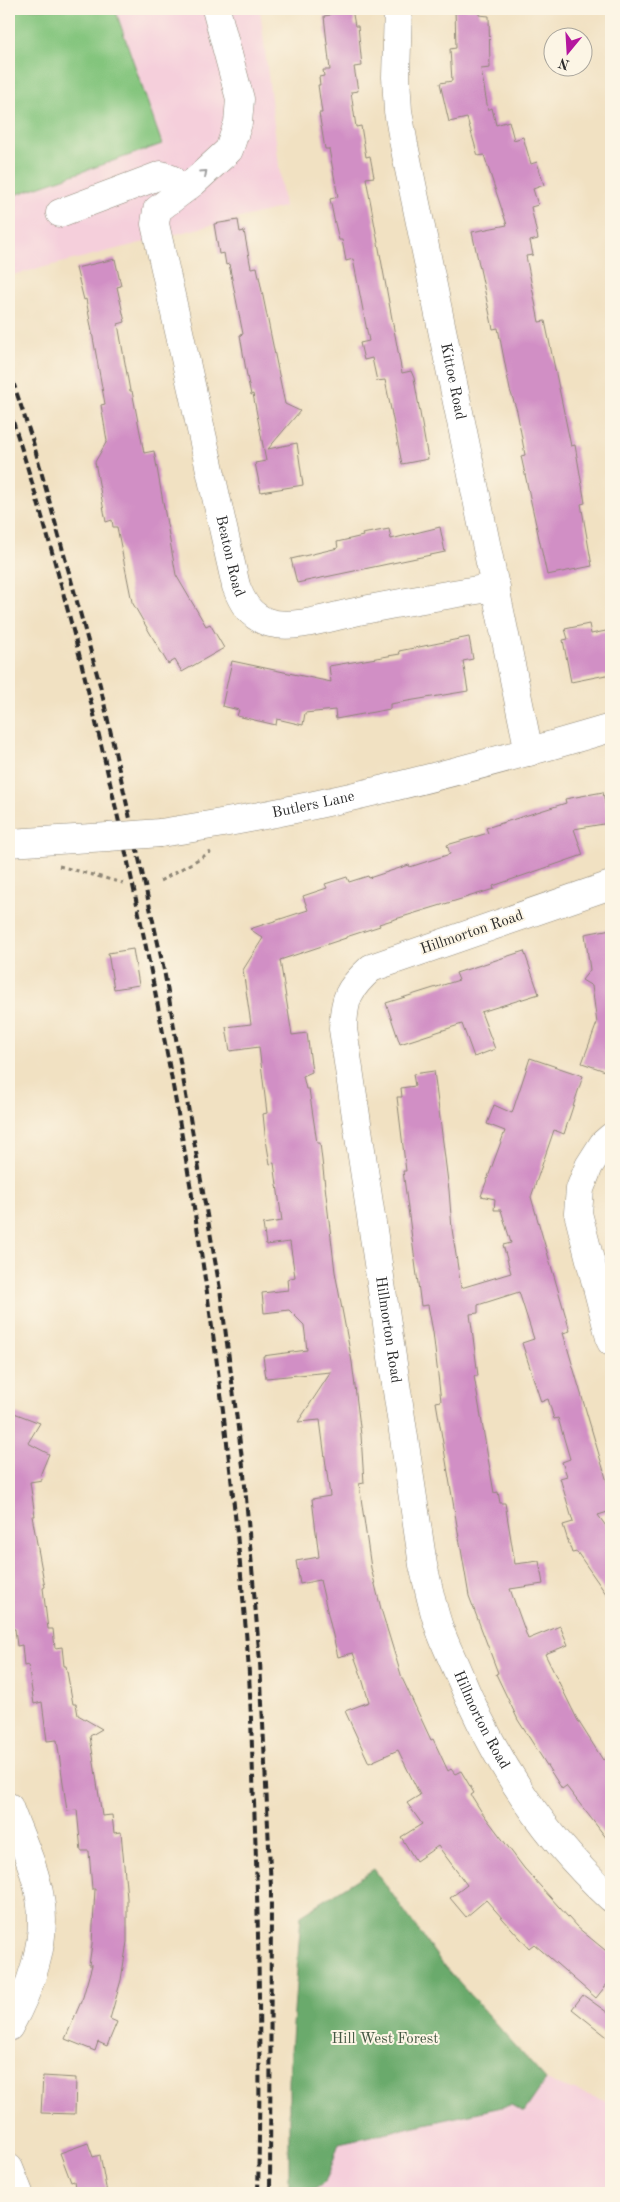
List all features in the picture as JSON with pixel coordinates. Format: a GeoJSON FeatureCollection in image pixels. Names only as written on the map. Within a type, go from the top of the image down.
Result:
{"type":"FeatureCollection","features":[{"type":"Feature","properties":{"kind":"street"},"geometry":{"type":"LineString","coordinates":[[60,213],[161,175],[171,178],[182,191],[229,150],[238,123],[240,99],[216,9]]}},
{"type":"Feature","properties":{"kind":"street","name":"Kittoe Road"},"geometry":{"type":"LineString","coordinates":[[398,9],[396,77],[398,112],[529,752]]}},
{"type":"Feature","properties":{"kind":"street","name":"Beaton Road"},"geometry":{"type":"LineString","coordinates":[[182,191],[157,210],[155,224],[236,586],[242,603],[254,616],[268,622],[296,624],[496,587]]}},
{"type":"Feature","properties":{"kind":"street","name":"Butlers Lane"},"geometry":{"type":"LineString","coordinates":[[9,844],[160,833],[221,824],[331,800],[529,752],[611,728]]}},
{"type":"Feature","properties":{"kind":"street","name":"Hillmorton Road"},"geometry":{"type":"LineString","coordinates":[[611,885],[372,968],[355,982],[350,992],[344,1007],[343,1029],[423,1565],[439,1627],[474,1711],[506,1770],[545,1827],[583,1872],[611,1898]]}},
{"type":"Feature","properties":{"kind":"street"},"geometry":{"type":"LineString","coordinates":[[611,1137],[603,1144],[589,1166],[580,1189],[578,1213],[611,1342]]}},
{"type":"Feature","properties":{"kind":"street"},"geometry":{"type":"LineString","coordinates":[[9,1808],[34,1873],[40,1899],[42,1921],[38,1950],[29,1981],[9,2026]]}},
{"type":"Feature","properties":{"kind":"street"},"geometry":{"type":"LineString","coordinates":[[9,2168],[19,2193]]}},
{"type":"Feature","properties":{"kind":"path"},"geometry":{"type":"LineString","coordinates":[[160,881],[216,849]]}},
{"type":"Feature","properties":{"kind":"path"},"geometry":{"type":"LineString","coordinates":[[59,867],[123,883]]}},
{"type":"Feature","properties":{"kind":"shaded area"},"geometry":{"type":"Polygon","coordinates":[[[9,9],[260,9],[284,207],[9,276],[9,9]]]}},
{"type":"Feature","properties":{"kind":"shaded area","name":"Hill West Forest"},"geometry":{"type":"Polygon","coordinates":[[[374,1869],[444,1966],[546,2080],[611,2103],[611,2193],[289,2193],[289,2081],[301,1915],[374,1869]]]}},
{"type":"Feature","properties":{"kind":"green space"},"geometry":{"type":"Polygon","coordinates":[[[9,9],[115,9],[162,144],[9,197],[9,9]]]}},
{"type":"Feature","properties":{"kind":"green space","name":"Hill West Forest"},"geometry":{"type":"Polygon","coordinates":[[[374,1869],[444,1966],[546,2080],[524,2112],[511,2105],[339,2143],[329,2173],[320,2186],[313,2190],[289,2193],[289,2081],[301,1915],[374,1869]]]}},
{"type":"Feature","properties":{"kind":"building"},"geometry":{"type":"Polygon","coordinates":[[[329,9],[352,9],[355,26],[358,26],[362,66],[354,67],[358,91],[351,92],[356,127],[361,126],[366,157],[370,156],[374,177],[366,178],[402,373],[411,371],[414,378],[428,459],[402,464],[385,380],[377,381],[372,358],[364,360],[360,343],[369,341],[353,259],[346,261],[342,240],[339,240],[330,199],[338,197],[329,149],[325,149],[319,113],[322,113],[318,85],[320,85],[319,77],[324,76],[323,70],[330,70],[324,16],[330,15],[329,9]]]}},
{"type":"Feature","properties":{"kind":"building"},"geometry":{"type":"Polygon","coordinates":[[[455,9],[479,9],[479,15],[489,16],[490,68],[481,69],[488,110],[492,108],[496,125],[509,121],[514,140],[523,137],[531,164],[537,162],[544,185],[533,189],[538,205],[531,207],[538,239],[530,241],[533,255],[526,256],[539,322],[545,321],[571,446],[575,445],[585,503],[581,504],[592,566],[547,575],[521,456],[525,455],[517,411],[510,390],[498,328],[493,329],[472,232],[507,225],[484,155],[478,156],[467,118],[449,122],[440,83],[452,81],[450,49],[456,48],[455,9]]]}},
{"type":"Feature","properties":{"kind":"building"},"geometry":{"type":"Polygon","coordinates":[[[238,220],[240,232],[244,231],[251,268],[257,267],[285,404],[300,411],[268,449],[297,443],[303,485],[261,492],[255,463],[266,461],[253,394],[251,395],[247,376],[240,335],[243,334],[229,264],[226,265],[224,253],[219,254],[214,224],[238,220]]]}},
{"type":"Feature","properties":{"kind":"building"},"geometry":{"type":"Polygon","coordinates":[[[115,259],[121,286],[117,287],[125,322],[118,324],[130,391],[132,391],[144,453],[154,451],[176,575],[206,626],[210,624],[224,648],[182,672],[175,660],[168,664],[132,602],[117,527],[113,527],[112,520],[106,522],[95,462],[107,441],[101,405],[105,404],[86,299],[84,300],[76,268],[115,259]]]}},
{"type":"Feature","properties":{"kind":"building"},"geometry":{"type":"Polygon","coordinates":[[[440,527],[445,552],[297,583],[291,559],[338,548],[337,542],[363,536],[362,534],[389,529],[391,539],[440,527]]]}},
{"type":"Feature","properties":{"kind":"building"},"geometry":{"type":"Polygon","coordinates":[[[589,624],[591,634],[611,630],[611,674],[571,682],[563,640],[568,639],[565,629],[589,624]]]}},
{"type":"Feature","properties":{"kind":"building"},"geometry":{"type":"Polygon","coordinates":[[[469,637],[473,659],[463,661],[468,691],[390,704],[390,709],[336,719],[335,710],[305,713],[303,725],[277,719],[276,725],[237,716],[239,710],[222,706],[232,661],[331,682],[329,666],[400,654],[399,651],[469,637]]]}},
{"type":"Feature","properties":{"kind":"building"},"geometry":{"type":"Polygon","coordinates":[[[603,792],[609,823],[574,829],[583,855],[493,886],[494,889],[379,924],[380,926],[280,960],[292,1035],[307,1033],[312,1072],[303,1076],[306,1089],[309,1089],[317,1143],[320,1143],[335,1272],[352,1362],[361,1435],[364,1483],[359,1484],[371,1568],[402,1678],[448,1771],[451,1769],[455,1774],[461,1771],[474,1793],[471,1795],[481,1811],[524,1868],[577,1927],[611,1955],[611,1979],[596,1998],[534,1944],[529,1948],[486,1900],[466,1917],[450,1898],[467,1885],[438,1846],[416,1861],[401,1837],[422,1824],[407,1803],[420,1795],[398,1750],[369,1763],[345,1711],[369,1702],[361,1675],[353,1653],[338,1657],[320,1580],[300,1584],[296,1561],[319,1557],[312,1499],[330,1496],[320,1420],[298,1422],[331,1372],[266,1378],[263,1356],[307,1350],[304,1325],[289,1310],[264,1313],[262,1293],[288,1290],[287,1279],[295,1277],[290,1242],[266,1245],[263,1224],[282,1221],[274,1163],[270,1164],[265,1134],[263,1114],[267,1113],[259,1047],[230,1051],[226,1027],[251,1024],[243,970],[263,938],[250,929],[308,910],[303,896],[327,888],[325,884],[347,877],[349,882],[368,876],[369,878],[450,854],[447,845],[488,833],[486,828],[566,803],[565,799],[603,792]]]}},
{"type":"Feature","properties":{"kind":"building"},"geometry":{"type":"Polygon","coordinates":[[[611,929],[611,1073],[582,1063],[597,1023],[592,986],[582,980],[590,970],[585,934],[611,929]]]}},
{"type":"Feature","properties":{"kind":"building"},"geometry":{"type":"Polygon","coordinates":[[[133,949],[139,985],[114,989],[108,953],[133,949]]]}},
{"type":"Feature","properties":{"kind":"building"},"geometry":{"type":"Polygon","coordinates":[[[524,951],[539,994],[481,1012],[495,1049],[474,1057],[462,1024],[400,1044],[386,1003],[459,980],[456,973],[524,951]]]}},
{"type":"Feature","properties":{"kind":"building"},"geometry":{"type":"Polygon","coordinates":[[[530,1058],[583,1076],[564,1134],[554,1130],[531,1197],[570,1331],[563,1333],[608,1485],[611,1484],[611,1511],[598,1515],[611,1533],[611,1601],[577,1552],[572,1553],[563,1525],[573,1522],[560,1478],[567,1476],[562,1462],[570,1459],[558,1418],[554,1419],[548,1399],[541,1402],[522,1343],[534,1339],[519,1292],[478,1305],[478,1313],[470,1314],[478,1376],[474,1376],[494,1493],[498,1492],[500,1503],[505,1503],[515,1564],[539,1561],[543,1584],[510,1589],[528,1639],[560,1626],[568,1645],[545,1654],[577,1719],[603,1760],[611,1753],[611,1844],[566,1786],[562,1789],[518,1720],[496,1674],[498,1673],[469,1596],[436,1402],[441,1401],[433,1332],[428,1305],[421,1306],[403,1171],[406,1171],[397,1097],[402,1097],[401,1088],[415,1086],[413,1074],[434,1071],[452,1229],[461,1288],[511,1273],[503,1245],[511,1243],[501,1210],[494,1210],[495,1199],[481,1196],[505,1131],[487,1124],[494,1105],[512,1113],[530,1058]]]}},
{"type":"Feature","properties":{"kind":"building"},"geometry":{"type":"Polygon","coordinates":[[[9,1411],[40,1423],[28,1443],[49,1454],[41,1473],[42,1480],[30,1482],[35,1516],[32,1516],[45,1587],[43,1588],[48,1629],[53,1629],[55,1648],[62,1647],[64,1666],[66,1666],[73,1704],[76,1704],[78,1715],[102,1729],[90,1736],[102,1816],[112,1815],[114,1833],[121,1832],[127,1898],[127,1942],[121,1980],[110,2019],[117,2022],[107,2046],[98,2042],[95,2051],[65,2039],[83,1997],[92,1965],[89,1965],[95,1889],[92,1889],[89,1851],[81,1851],[77,1810],[67,1811],[57,1740],[47,1741],[42,1702],[34,1704],[28,1665],[24,1666],[22,1645],[17,1646],[15,1629],[9,1629],[9,1411]]]}},
{"type":"Feature","properties":{"kind":"building"},"geometry":{"type":"Polygon","coordinates":[[[583,1995],[611,2015],[611,2040],[572,2009],[583,1995]]]}},
{"type":"Feature","properties":{"kind":"building"},"geometry":{"type":"Polygon","coordinates":[[[43,2076],[76,2078],[75,2114],[41,2113],[43,2076]]]}},
{"type":"Feature","properties":{"kind":"building"},"geometry":{"type":"Polygon","coordinates":[[[88,2143],[93,2157],[100,2155],[107,2193],[76,2193],[74,2181],[71,2182],[60,2153],[88,2143]]]}},
{"type":"Feature","properties":{"kind":"railway"},"geometry":{"type":"LineString","coordinates":[[9,370],[33,442],[100,685],[164,970],[220,1289],[244,1474],[260,1662],[271,1888],[270,2193]]}},
{"type":"Feature","properties":{"kind":"railway"},"geometry":{"type":"LineString","coordinates":[[9,409],[58,572],[100,738],[166,1049],[201,1251],[228,1453],[248,1657],[258,1949],[258,2193]]}}]}
